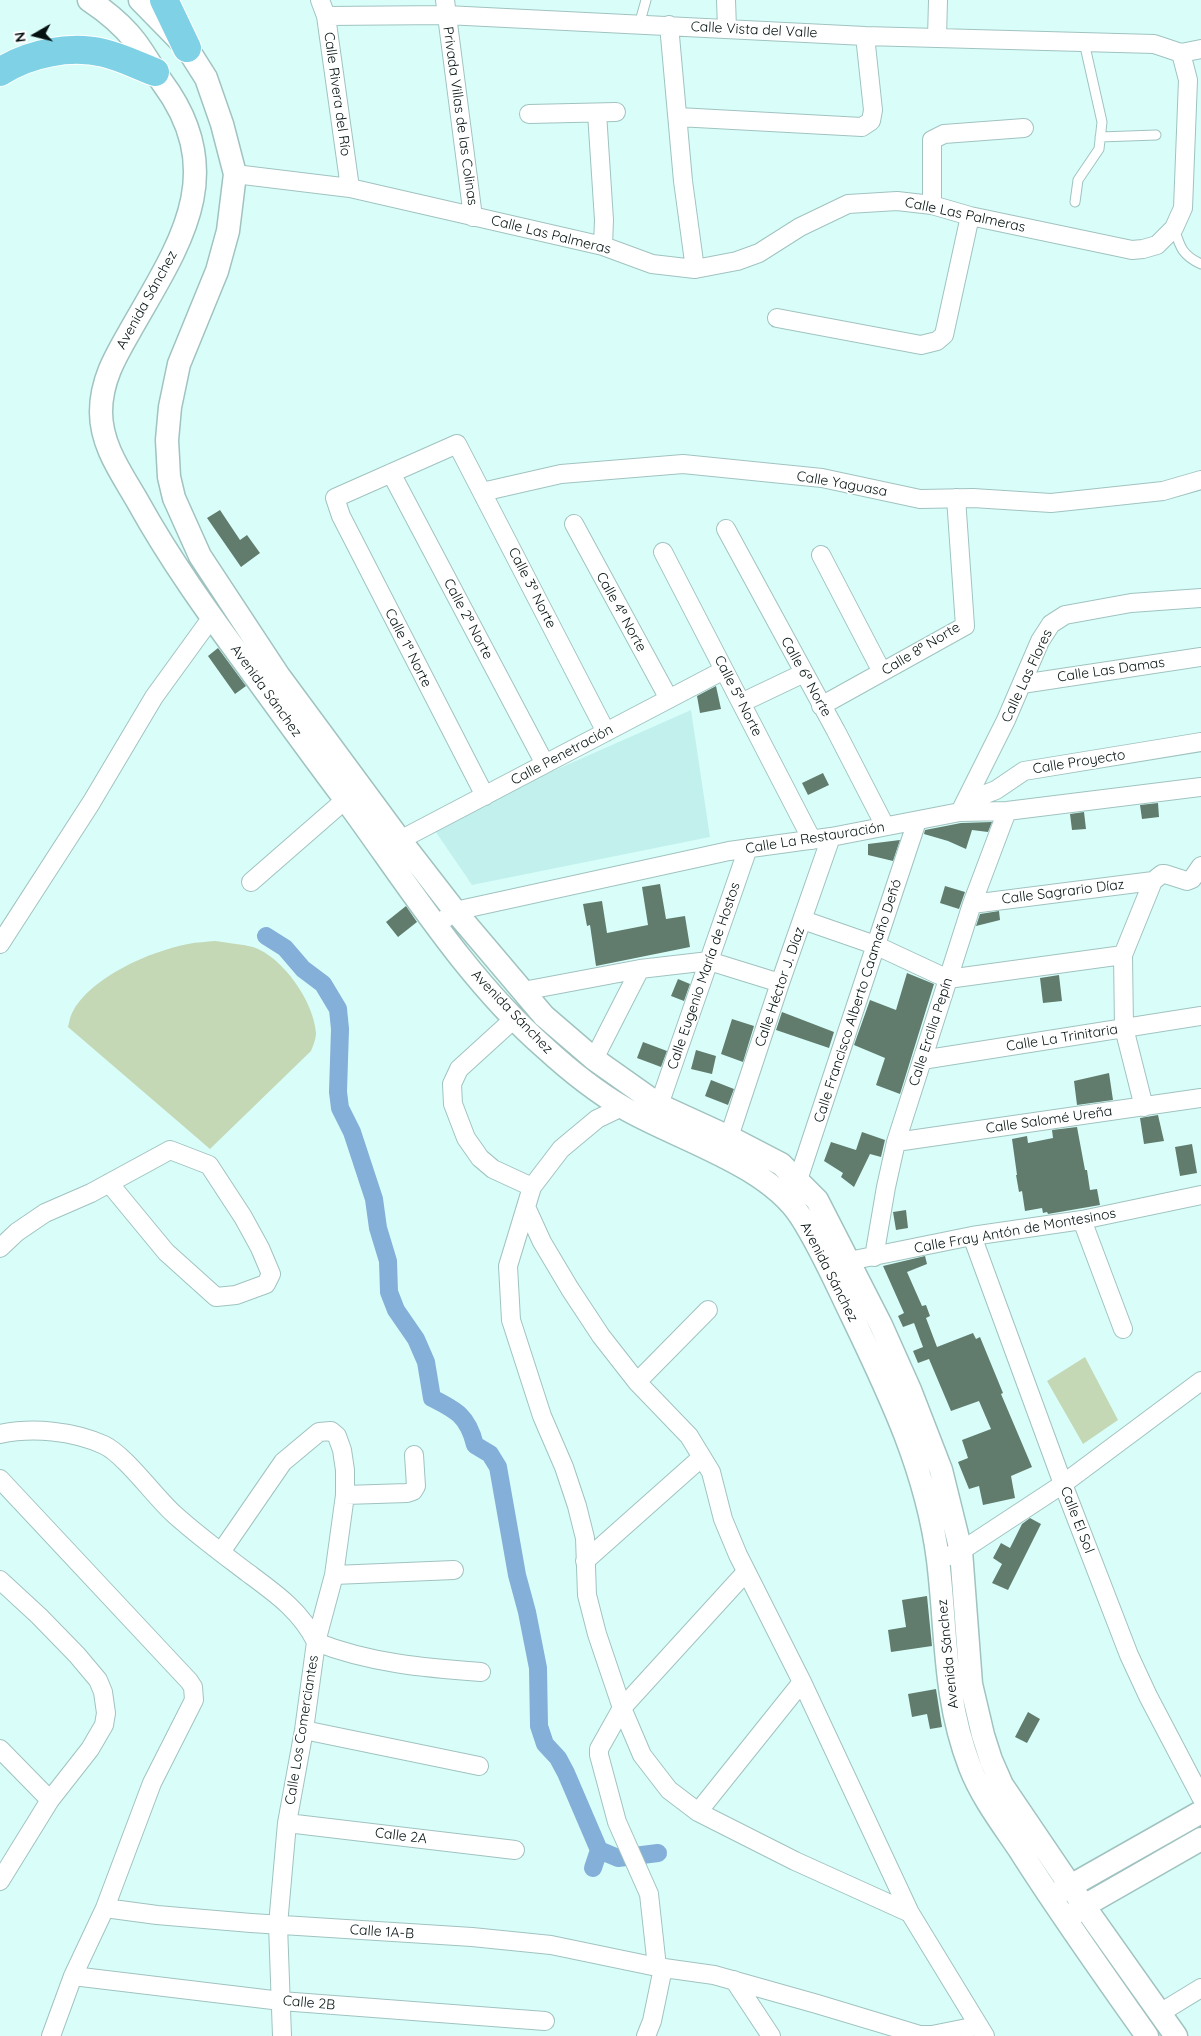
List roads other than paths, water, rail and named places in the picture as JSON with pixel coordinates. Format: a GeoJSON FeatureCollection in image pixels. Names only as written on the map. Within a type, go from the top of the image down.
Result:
{"type":"FeatureCollection","features":[{"type":"Feature","properties":{"kind":"main road"},"geometry":{"type":"LineString","coordinates":[[164,0],[187,48]]}},
{"type":"Feature","properties":{"kind":"main road"},"geometry":{"type":"LineString","coordinates":[[0,72],[37,56],[76,50],[105,53],[155,72]]}},
{"type":"Feature","properties":{"kind":"street","name":"Avenida Sánchez"},"geometry":{"type":"LineString","coordinates":[[89,0],[114,17],[138,44],[172,96],[190,129],[197,181],[186,228],[110,367],[103,392],[101,413],[109,451],[149,523],[212,617],[472,971],[515,1018],[556,1058],[590,1085],[622,1107],[742,1166],[762,1179],[799,1212],[839,1265],[892,1350],[938,1461],[962,1552],[971,1684],[986,1743],[1002,1785],[1084,1906],[1176,2036]]}},
{"type":"Feature","properties":{"kind":"street","name":"Avenida Sánchez"},"geometry":{"type":"LineString","coordinates":[[140,0],[187,48],[206,78],[222,124],[235,174],[228,231],[219,263],[179,364],[170,407],[167,440],[168,477],[179,512],[200,556],[225,598],[279,676],[400,840],[455,911],[544,1016],[594,1060],[659,1105],[730,1137],[781,1164],[817,1200],[839,1265],[920,1471],[930,1509],[938,1560],[949,1690],[955,1718],[969,1764],[979,1787],[1050,1898],[1147,2036]]}},
{"type":"Feature","properties":{"kind":"street"},"geometry":{"type":"LineString","coordinates":[[726,0],[727,28]]}},
{"type":"Feature","properties":{"kind":"street"},"geometry":{"type":"LineString","coordinates":[[937,38],[938,0]]}},
{"type":"Feature","properties":{"kind":"street","name":"Calle Vista del Valle"},"geometry":{"type":"LineString","coordinates":[[323,8],[446,8],[639,26],[669,25],[865,36],[1154,44],[1181,53]]}},
{"type":"Feature","properties":{"kind":"street","name":"Calle Rivera del Río"},"geometry":{"type":"LineString","coordinates":[[323,8],[350,188]]}},
{"type":"Feature","properties":{"kind":"street","name":"Privada Villas de las Colinas"},"geometry":{"type":"LineString","coordinates":[[446,8],[473,217]]}},
{"type":"Feature","properties":{"kind":"street"},"geometry":{"type":"LineString","coordinates":[[669,25],[683,181],[696,269]]}},
{"type":"Feature","properties":{"kind":"street"},"geometry":{"type":"LineString","coordinates":[[678,117],[862,128],[871,121],[874,110],[865,36]]}},
{"type":"Feature","properties":{"kind":"street"},"geometry":{"type":"LineString","coordinates":[[1181,53],[1201,49]]}},
{"type":"Feature","properties":{"kind":"street","name":"Calle Las Palmeras"},"geometry":{"type":"LineString","coordinates":[[235,174],[350,188],[603,246],[652,264],[696,269],[737,261],[759,253],[800,227],[848,204],[897,201],[932,206],[970,216],[1132,250],[1143,249],[1156,245],[1174,228],[1183,208],[1194,79],[1181,53]]}},
{"type":"Feature","properties":{"kind":"street"},"geometry":{"type":"LineString","coordinates":[[529,114],[616,112]]}},
{"type":"Feature","properties":{"kind":"street"},"geometry":{"type":"LineString","coordinates":[[597,113],[604,220],[603,246]]}},
{"type":"Feature","properties":{"kind":"street"},"geometry":{"type":"LineString","coordinates":[[932,206],[932,140],[944,134],[1024,128]]}},
{"type":"Feature","properties":{"kind":"street"},"geometry":{"type":"LineString","coordinates":[[777,318],[921,345],[937,341],[944,335],[970,216]]}},
{"type":"Feature","properties":{"kind":"street","name":"Calle 3ª Norte"},"geometry":{"type":"LineString","coordinates":[[391,473],[458,444],[606,732]]}},
{"type":"Feature","properties":{"kind":"street","name":"Calle Yaguasa"},"geometry":{"type":"LineString","coordinates":[[482,492],[561,474],[683,464],[822,478],[920,499],[956,498],[1051,503],[1163,491],[1201,480]]}},
{"type":"Feature","properties":{"kind":"street","name":"Calle 1ª Norte"},"geometry":{"type":"LineString","coordinates":[[391,473],[335,498],[341,516],[485,796]]}},
{"type":"Feature","properties":{"kind":"street","name":"Calle 2ª Norte"},"geometry":{"type":"LineString","coordinates":[[391,473],[545,764]]}},
{"type":"Feature","properties":{"kind":"street","name":"Calle 8ª Norte"},"geometry":{"type":"LineString","coordinates":[[821,706],[965,626],[956,498]]}},
{"type":"Feature","properties":{"kind":"street","name":"Calle 4ª Norte"},"geometry":{"type":"LineString","coordinates":[[574,524],[669,699]]}},
{"type":"Feature","properties":{"kind":"street","name":"Calle 6ª Norte"},"geometry":{"type":"LineString","coordinates":[[726,529],[885,826]]}},
{"type":"Feature","properties":{"kind":"street","name":"Calle 5ª Norte"},"geometry":{"type":"LineString","coordinates":[[663,552],[812,840]]}},
{"type":"Feature","properties":{"kind":"street"},"geometry":{"type":"LineString","coordinates":[[821,554],[882,672]]}},
{"type":"Feature","properties":{"kind":"street","name":"Calle Las Flores"},"geometry":{"type":"LineString","coordinates":[[962,807],[1006,720],[1040,641],[1051,624],[1065,615],[1131,603],[1201,598]]}},
{"type":"Feature","properties":{"kind":"street"},"geometry":{"type":"LineString","coordinates":[[0,944],[92,803],[154,697],[212,617]]}},
{"type":"Feature","properties":{"kind":"street","name":"Calle Las Damas"},"geometry":{"type":"LineString","coordinates":[[1022,684],[1201,657]]}},
{"type":"Feature","properties":{"kind":"street","name":"Calle Penetración"},"geometry":{"type":"LineString","coordinates":[[400,840],[724,670]]}},
{"type":"Feature","properties":{"kind":"street"},"geometry":{"type":"LineString","coordinates":[[741,703],[804,673]]}},
{"type":"Feature","properties":{"kind":"street","name":"Calle Proyecto"},"geometry":{"type":"LineString","coordinates":[[962,807],[996,790],[1024,771],[1201,742]]}},
{"type":"Feature","properties":{"kind":"street","name":"Calle La Restauración"},"geometry":{"type":"LineString","coordinates":[[437,924],[455,911],[748,848],[831,837],[917,821],[962,807],[1007,812],[1201,787]]}},
{"type":"Feature","properties":{"kind":"street"},"geometry":{"type":"LineString","coordinates":[[251,882],[345,800]]}},
{"type":"Feature","properties":{"kind":"street","name":"Calle Ercilia Pepín"},"geometry":{"type":"LineString","coordinates":[[874,1257],[886,1186],[896,1142],[972,904],[1007,812]]}},
{"type":"Feature","properties":{"kind":"street","name":"Calle Francisco Alberto Caamaño Deñó"},"geometry":{"type":"LineString","coordinates":[[798,1180],[917,821]]}},
{"type":"Feature","properties":{"kind":"street","name":"Calle Héctor J. Díaz"},"geometry":{"type":"LineString","coordinates":[[730,1137],[831,837]]}},
{"type":"Feature","properties":{"kind":"street","name":"Calle Eugenio María de Hostos"},"geometry":{"type":"LineString","coordinates":[[659,1105],[748,848]]}},
{"type":"Feature","properties":{"kind":"street","name":"Calle Sagrario Díaz"},"geometry":{"type":"LineString","coordinates":[[972,904],[1153,880],[1162,874],[1187,881],[1190,880],[1201,866]]}},
{"type":"Feature","properties":{"kind":"street"},"geometry":{"type":"LineString","coordinates":[[1144,1107],[1124,1028],[1123,955],[1153,880]]}},
{"type":"Feature","properties":{"kind":"street"},"geometry":{"type":"LineString","coordinates":[[803,920],[876,946],[948,979],[1123,955]]}},
{"type":"Feature","properties":{"kind":"street"},"geometry":{"type":"LineString","coordinates":[[523,991],[640,969],[709,962],[780,984]]}},
{"type":"Feature","properties":{"kind":"street"},"geometry":{"type":"LineString","coordinates":[[594,1060],[640,969]]}},
{"type":"Feature","properties":{"kind":"street","name":"Calle La Trinitaria"},"geometry":{"type":"LineString","coordinates":[[922,1060],[1201,1016]]}},
{"type":"Feature","properties":{"kind":"street"},"geometry":{"type":"LineString","coordinates":[[515,1018],[459,1069],[452,1084],[453,1104],[466,1138],[480,1158],[493,1169],[532,1187]]}},
{"type":"Feature","properties":{"kind":"street","name":"Calle Salomé Ureña"},"geometry":{"type":"LineString","coordinates":[[896,1142],[1201,1098]]}},
{"type":"Feature","properties":{"kind":"street"},"geometry":{"type":"LineString","coordinates":[[622,1107],[597,1119],[561,1149],[532,1187],[508,1266],[511,1320],[542,1416],[564,1467],[577,1506],[585,1538],[587,1595],[597,1634],[622,1708],[642,1755],[670,1790],[698,1812],[795,1861],[910,1913]]}},
{"type":"Feature","properties":{"kind":"street"},"geometry":{"type":"LineString","coordinates":[[0,1248],[17,1232],[45,1213],[109,1183],[170,1150],[209,1165],[243,1217],[260,1248],[271,1274],[266,1284],[236,1296],[216,1296],[166,1252],[109,1183]]}},
{"type":"Feature","properties":{"kind":"street","name":"Calle Fray Antón de Montesinos"},"geometry":{"type":"LineString","coordinates":[[839,1265],[972,1236],[1082,1220],[1201,1195]]}},
{"type":"Feature","properties":{"kind":"street"},"geometry":{"type":"LineString","coordinates":[[526,1207],[542,1242],[601,1336],[637,1382],[688,1436],[711,1472],[723,1519],[746,1572],[802,1682],[910,1913],[981,2031]]}},
{"type":"Feature","properties":{"kind":"street"},"geometry":{"type":"LineString","coordinates":[[1082,1220],[1123,1329]]}},
{"type":"Feature","properties":{"kind":"street","name":"Calle El Sol"},"geometry":{"type":"LineString","coordinates":[[972,1236],[1063,1484],[1129,1655],[1148,1696],[1201,1797]]}},
{"type":"Feature","properties":{"kind":"street"},"geometry":{"type":"LineString","coordinates":[[637,1382],[708,1310]]}},
{"type":"Feature","properties":{"kind":"street"},"geometry":{"type":"LineString","coordinates":[[938,1560],[962,1552],[1063,1484],[1201,1381]]}},
{"type":"Feature","properties":{"kind":"street","name":"Calle Los Comerciantes"},"geometry":{"type":"LineString","coordinates":[[0,1434],[27,1431],[52,1432],[103,1444],[174,1514],[283,1599],[304,1619],[316,1642],[304,1730],[287,1823],[278,1925],[282,2036]]}},
{"type":"Feature","properties":{"kind":"street"},"geometry":{"type":"LineString","coordinates":[[221,1552],[283,1462],[319,1432],[331,1431],[337,1436],[345,1470],[345,1495],[334,1574],[316,1642],[334,1649],[384,1662],[481,1672]]}},
{"type":"Feature","properties":{"kind":"street"},"geometry":{"type":"LineString","coordinates":[[345,1495],[407,1493],[413,1491],[416,1486],[414,1456]]}},
{"type":"Feature","properties":{"kind":"street"},"geometry":{"type":"LineString","coordinates":[[586,1561],[702,1457]]}},
{"type":"Feature","properties":{"kind":"street"},"geometry":{"type":"LineString","coordinates":[[0,1479],[189,1681],[194,1694],[188,1713],[142,1808],[105,1908],[73,1976],[50,2036]]}},
{"type":"Feature","properties":{"kind":"street"},"geometry":{"type":"LineString","coordinates":[[334,1574],[454,1570]]}},
{"type":"Feature","properties":{"kind":"street"},"geometry":{"type":"LineString","coordinates":[[646,2036],[652,2021],[660,1968],[649,1894],[617,1822],[599,1755],[601,1744],[622,1708],[746,1572]]}},
{"type":"Feature","properties":{"kind":"street"},"geometry":{"type":"LineString","coordinates":[[0,1580],[77,1655],[98,1680],[103,1692],[106,1713],[100,1734],[50,1800],[0,1881]]}},
{"type":"Feature","properties":{"kind":"street"},"geometry":{"type":"LineString","coordinates":[[698,1812],[802,1682]]}},
{"type":"Feature","properties":{"kind":"street"},"geometry":{"type":"LineString","coordinates":[[304,1730],[479,1766]]}},
{"type":"Feature","properties":{"kind":"street"},"geometry":{"type":"LineString","coordinates":[[0,1749],[50,1800]]}},
{"type":"Feature","properties":{"kind":"street"},"geometry":{"type":"LineString","coordinates":[[1050,1898],[1201,1812]]}},
{"type":"Feature","properties":{"kind":"street","name":"Calle 2A"},"geometry":{"type":"LineString","coordinates":[[287,1823],[514,1850]]}},
{"type":"Feature","properties":{"kind":"street"},"geometry":{"type":"LineString","coordinates":[[1066,1919],[1084,1906],[1201,1839]]}},
{"type":"Feature","properties":{"kind":"street","name":"Calle 1A-B"},"geometry":{"type":"LineString","coordinates":[[105,1908],[157,1915],[278,1925],[472,1937],[551,1945],[660,1968],[714,1975],[920,2035],[981,2031]]}},
{"type":"Feature","properties":{"kind":"street","name":"Calle 2B"},"geometry":{"type":"LineString","coordinates":[[73,1976],[281,2001],[545,2021]]}},
{"type":"Feature","properties":{"kind":"street"},"geometry":{"type":"LineString","coordinates":[[734,1980],[771,2036]]}},
{"type":"Feature","properties":{"kind":"street"},"geometry":{"type":"LineString","coordinates":[[1160,2013],[1201,1988]]}},
{"type":"Feature","properties":{"kind":"lane"},"geometry":{"type":"LineString","coordinates":[[639,26],[646,0]]}},
{"type":"Feature","properties":{"kind":"lane"},"geometry":{"type":"LineString","coordinates":[[1075,202],[1078,180],[1099,148],[1102,122],[1084,42]]}},
{"type":"Feature","properties":{"kind":"lane"},"geometry":{"type":"LineString","coordinates":[[1100,137],[1156,135]]}},
{"type":"Feature","properties":{"kind":"lane"},"geometry":{"type":"LineString","coordinates":[[1174,228],[1181,250],[1201,264]]}},
{"type":"Feature","properties":{"kind":"waterway"},"geometry":{"type":"LineString","coordinates":[[266,936],[285,948],[303,969],[323,984],[338,1009],[340,1029],[338,1092],[340,1108],[352,1132],[374,1199],[378,1228],[388,1261],[389,1292],[396,1310],[416,1339],[426,1362],[432,1398],[460,1415],[469,1427],[475,1445],[490,1454],[498,1467],[517,1575],[527,1612],[538,1668],[539,1726],[545,1744],[558,1758],[566,1773],[599,1850]]}},
{"type":"Feature","properties":{"kind":"waterway"},"geometry":{"type":"LineString","coordinates":[[593,1868],[599,1850],[618,1858],[658,1853]]}}]}
